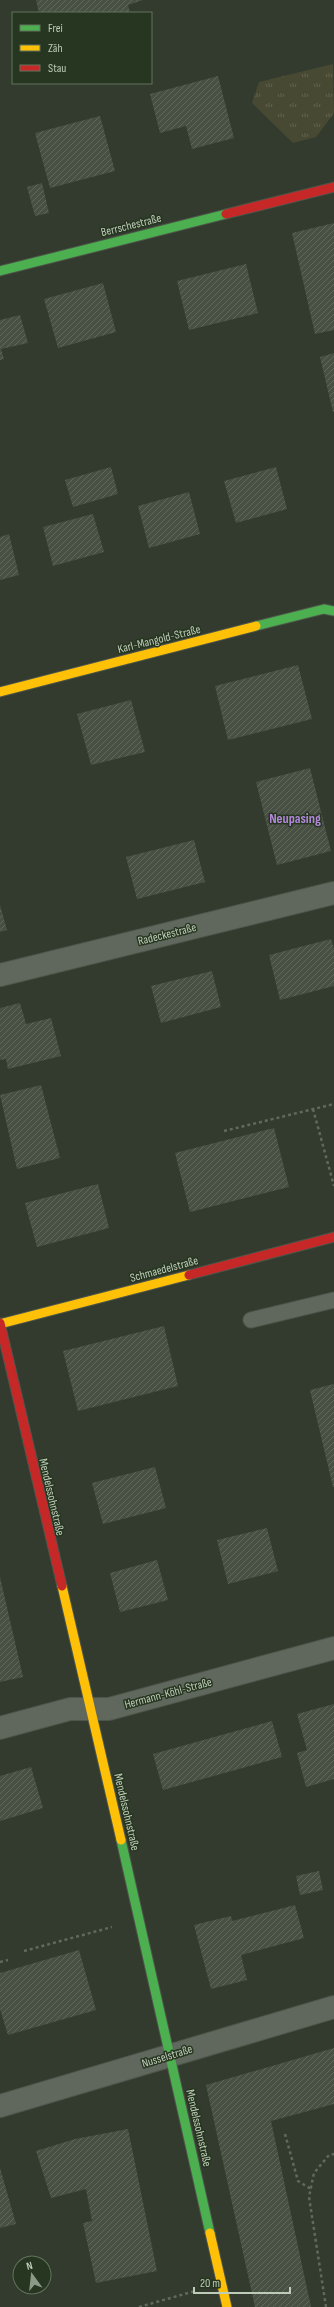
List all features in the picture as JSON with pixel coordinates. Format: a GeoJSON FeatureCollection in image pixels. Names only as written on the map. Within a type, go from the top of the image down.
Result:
{"type":"FeatureCollection","features":[{"type":"Feature","properties":{"kind":"street","name":"Berrschestraße"},"geometry":{"type":"LineString","coordinates":[[0,271],[267,202],[334,187]]}},
{"type":"Feature","properties":{"kind":"street","name":"Karl-Mangold-Straße"},"geometry":{"type":"LineString","coordinates":[[0,692],[324,609],[334,611]]}},
{"type":"Feature","properties":{"kind":"street","name":"Radeckestraße"},"geometry":{"type":"LineString","coordinates":[[0,975],[334,893]]}},
{"type":"Feature","properties":{"kind":"street","name":"Schmaedelstraße"},"geometry":{"type":"LineString","coordinates":[[0,1324],[334,1236]]}},
{"type":"Feature","properties":{"kind":"street","name":"Mendelssohnstraße"},"geometry":{"type":"LineString","coordinates":[[0,1324],[140,1920],[227,2307]]}},
{"type":"Feature","properties":{"kind":"street","name":"Hermann-Köhl-Straße"},"geometry":{"type":"LineString","coordinates":[[0,1728],[70,1709],[109,1709],[334,1648]]}},
{"type":"Feature","properties":{"kind":"street","name":"Nusselstraße"},"geometry":{"type":"LineString","coordinates":[[0,2106],[334,2007]]}},
{"type":"Feature","properties":{"kind":"lane"},"geometry":{"type":"LineString","coordinates":[[251,1320],[334,1300]]}},
{"type":"Feature","properties":{"kind":"path"},"geometry":{"type":"LineString","coordinates":[[224,1132],[334,1104]]}},
{"type":"Feature","properties":{"kind":"path"},"geometry":{"type":"LineString","coordinates":[[314,1109],[334,1186]]}},
{"type":"Feature","properties":{"kind":"path"},"geometry":{"type":"LineString","coordinates":[[24,1951],[140,1920]]}},
{"type":"Feature","properties":{"kind":"path"},"geometry":{"type":"LineString","coordinates":[[0,1962],[8,1960]]}},
{"type":"Feature","properties":{"kind":"path"},"geometry":{"type":"LineString","coordinates":[[285,2134],[298,2181],[311,2189]]}},
{"type":"Feature","properties":{"kind":"path"},"geometry":{"type":"LineString","coordinates":[[326,2307],[309,2198],[314,2173],[329,2155],[334,2154]]}},
{"type":"Feature","properties":{"kind":"path"},"geometry":{"type":"LineString","coordinates":[[139,2307],[222,2284]]}},
{"type":"Feature","properties":{"kind":"green space"},"geometry":{"type":"Polygon","coordinates":[[[333,64],[334,113],[316,137],[293,143],[252,103],[259,82],[333,64]]]}},
{"type":"Feature","properties":{"kind":"building"},"geometry":{"type":"Polygon","coordinates":[[[36,0],[143,0],[128,5],[130,12],[39,12],[36,0]]]}},
{"type":"Feature","properties":{"kind":"building"},"geometry":{"type":"Polygon","coordinates":[[[218,76],[234,138],[192,149],[186,126],[160,133],[150,94],[218,76]]]}},
{"type":"Feature","properties":{"kind":"building"},"geometry":{"type":"Polygon","coordinates":[[[100,116],[115,171],[50,188],[35,133],[100,116]]]}},
{"type":"Feature","properties":{"kind":"building"},"geometry":{"type":"Polygon","coordinates":[[[42,183],[49,213],[35,216],[27,187],[42,183]]]}},
{"type":"Feature","properties":{"kind":"building"},"geometry":{"type":"Polygon","coordinates":[[[334,223],[334,330],[315,334],[292,233],[334,223]]]}},
{"type":"Feature","properties":{"kind":"building"},"geometry":{"type":"Polygon","coordinates":[[[246,264],[258,313],[189,330],[177,281],[246,264]]]}},
{"type":"Feature","properties":{"kind":"building"},"geometry":{"type":"Polygon","coordinates":[[[103,283],[116,332],[58,348],[44,299],[103,283]]]}},
{"type":"Feature","properties":{"kind":"building"},"geometry":{"type":"Polygon","coordinates":[[[20,315],[28,343],[1,349],[4,359],[0,360],[0,320],[20,315]]]}},
{"type":"Feature","properties":{"kind":"building"},"geometry":{"type":"Polygon","coordinates":[[[334,353],[334,412],[333,412],[320,357],[334,353]]]}},
{"type":"Feature","properties":{"kind":"building"},"geometry":{"type":"Polygon","coordinates":[[[111,467],[118,494],[73,507],[65,480],[111,467]]]}},
{"type":"Feature","properties":{"kind":"building"},"geometry":{"type":"Polygon","coordinates":[[[276,467],[287,509],[236,523],[224,481],[276,467]]]}},
{"type":"Feature","properties":{"kind":"building"},"geometry":{"type":"Polygon","coordinates":[[[189,492],[200,534],[149,548],[138,506],[189,492]]]}},
{"type":"Feature","properties":{"kind":"building"},"geometry":{"type":"Polygon","coordinates":[[[93,514],[104,552],[53,566],[43,527],[93,514]]]}},
{"type":"Feature","properties":{"kind":"building"},"geometry":{"type":"Polygon","coordinates":[[[9,534],[19,575],[0,580],[0,537],[9,534]]]}},
{"type":"Feature","properties":{"kind":"building"},"geometry":{"type":"Polygon","coordinates":[[[298,665],[312,719],[228,740],[215,686],[298,665]]]}},
{"type":"Feature","properties":{"kind":"building"},"geometry":{"type":"Polygon","coordinates":[[[131,700],[145,752],[91,765],[77,714],[131,700]]]}},
{"type":"Feature","properties":{"kind":"building"},"geometry":{"type":"Polygon","coordinates":[[[310,768],[331,851],[277,865],[256,782],[310,768]]]}},
{"type":"Feature","properties":{"kind":"building"},"geometry":{"type":"Polygon","coordinates":[[[194,840],[205,882],[137,899],[126,857],[194,840]]]}},
{"type":"Feature","properties":{"kind":"building"},"geometry":{"type":"Polygon","coordinates":[[[0,905],[7,930],[0,932],[0,905]]]}},
{"type":"Feature","properties":{"kind":"building"},"geometry":{"type":"Polygon","coordinates":[[[331,939],[334,949],[334,986],[280,1000],[269,955],[331,939]]]}},
{"type":"Feature","properties":{"kind":"building"},"geometry":{"type":"Polygon","coordinates":[[[212,971],[221,1007],[161,1023],[151,986],[212,971]]]}},
{"type":"Feature","properties":{"kind":"building"},"geometry":{"type":"Polygon","coordinates":[[[20,1003],[26,1024],[51,1018],[61,1056],[8,1069],[6,1059],[0,1060],[0,1008],[20,1003]]]}},
{"type":"Feature","properties":{"kind":"building"},"geometry":{"type":"Polygon","coordinates":[[[41,1085],[60,1158],[17,1169],[0,1095],[41,1085]]]}},
{"type":"Feature","properties":{"kind":"building"},"geometry":{"type":"Polygon","coordinates":[[[274,1128],[289,1187],[190,1212],[175,1153],[274,1128]]]}},
{"type":"Feature","properties":{"kind":"building"},"geometry":{"type":"Polygon","coordinates":[[[98,1184],[109,1228],[37,1247],[25,1203],[98,1184]]]}},
{"type":"Feature","properties":{"kind":"building"},"geometry":{"type":"Polygon","coordinates":[[[164,1326],[178,1386],[78,1411],[63,1351],[164,1326]]]}},
{"type":"Feature","properties":{"kind":"building"},"geometry":{"type":"Polygon","coordinates":[[[334,1384],[334,1487],[333,1487],[310,1390],[334,1384]]]}},
{"type":"Feature","properties":{"kind":"building"},"geometry":{"type":"Polygon","coordinates":[[[155,1467],[166,1508],[103,1524],[92,1483],[155,1467]]]}},
{"type":"Feature","properties":{"kind":"building"},"geometry":{"type":"Polygon","coordinates":[[[267,1528],[278,1571],[228,1584],[217,1540],[267,1528]]]}},
{"type":"Feature","properties":{"kind":"building"},"geometry":{"type":"Polygon","coordinates":[[[157,1560],[168,1600],[120,1612],[110,1573],[157,1560]]]}},
{"type":"Feature","properties":{"kind":"building"},"geometry":{"type":"Polygon","coordinates":[[[0,1577],[23,1677],[0,1682],[0,1577]]]}},
{"type":"Feature","properties":{"kind":"building"},"geometry":{"type":"Polygon","coordinates":[[[334,1704],[334,1779],[306,1787],[297,1753],[307,1750],[297,1714],[334,1704]]]}},
{"type":"Feature","properties":{"kind":"building"},"geometry":{"type":"Polygon","coordinates":[[[272,1721],[282,1757],[163,1790],[153,1754],[272,1721]]]}},
{"type":"Feature","properties":{"kind":"building"},"geometry":{"type":"Polygon","coordinates":[[[31,1767],[43,1808],[0,1821],[0,1776],[31,1767]]]}},
{"type":"Feature","properties":{"kind":"building"},"geometry":{"type":"Polygon","coordinates":[[[319,1871],[323,1890],[300,1895],[296,1876],[319,1871]]]}},
{"type":"Feature","properties":{"kind":"building"},"geometry":{"type":"Polygon","coordinates":[[[295,1905],[304,1938],[241,1955],[247,1980],[211,1989],[194,1925],[231,1916],[232,1921],[295,1905]]]}},
{"type":"Feature","properties":{"kind":"building"},"geometry":{"type":"Polygon","coordinates":[[[79,1950],[96,2010],[8,2035],[0,2009],[0,1973],[79,1950]]]}},
{"type":"Feature","properties":{"kind":"building"},"geometry":{"type":"Polygon","coordinates":[[[334,2048],[334,2104],[271,2121],[311,2307],[255,2307],[206,2085],[334,2048]]]}},
{"type":"Feature","properties":{"kind":"building"},"geometry":{"type":"Polygon","coordinates":[[[128,2129],[157,2271],[96,2283],[83,2223],[92,2221],[86,2189],[51,2198],[36,2151],[75,2139],[128,2129]]]}},
{"type":"Feature","properties":{"kind":"building"},"geometry":{"type":"Polygon","coordinates":[[[0,2168],[16,2224],[0,2228],[0,2168]]]}},
{"type":"Feature","properties":{"kind":"traffic: fast"},"geometry":{"type":"LineString","coordinates":[[0,271],[226,214]]}},
{"type":"Feature","properties":{"kind":"traffic: fast"},"geometry":{"type":"LineString","coordinates":[[256,626],[324,609],[334,611]]}},
{"type":"Feature","properties":{"kind":"traffic: fast"},"geometry":{"type":"LineString","coordinates":[[121,1840],[210,2233]]}},
{"type":"Feature","properties":{"kind":"traffic: slow"},"geometry":{"type":"LineString","coordinates":[[0,692],[256,626]]}},
{"type":"Feature","properties":{"kind":"traffic: slow"},"geometry":{"type":"LineString","coordinates":[[0,1324],[189,1275]]}},
{"type":"Feature","properties":{"kind":"traffic: slow"},"geometry":{"type":"LineString","coordinates":[[62,1586],[121,1840]]}},
{"type":"Feature","properties":{"kind":"traffic: slow"},"geometry":{"type":"LineString","coordinates":[[210,2233],[227,2307]]}},
{"type":"Feature","properties":{"kind":"traffic: jam"},"geometry":{"type":"LineString","coordinates":[[226,214],[334,187]]}},
{"type":"Feature","properties":{"kind":"traffic: jam"},"geometry":{"type":"LineString","coordinates":[[189,1275],[334,1237]]}},
{"type":"Feature","properties":{"kind":"traffic: jam"},"geometry":{"type":"LineString","coordinates":[[0,1323],[62,1586]]}},
{"type":"Feature","properties":{"kind":"district","name":"Neupasing"},"geometry":{"type":"Point","coordinates":[295,818]}}]}
